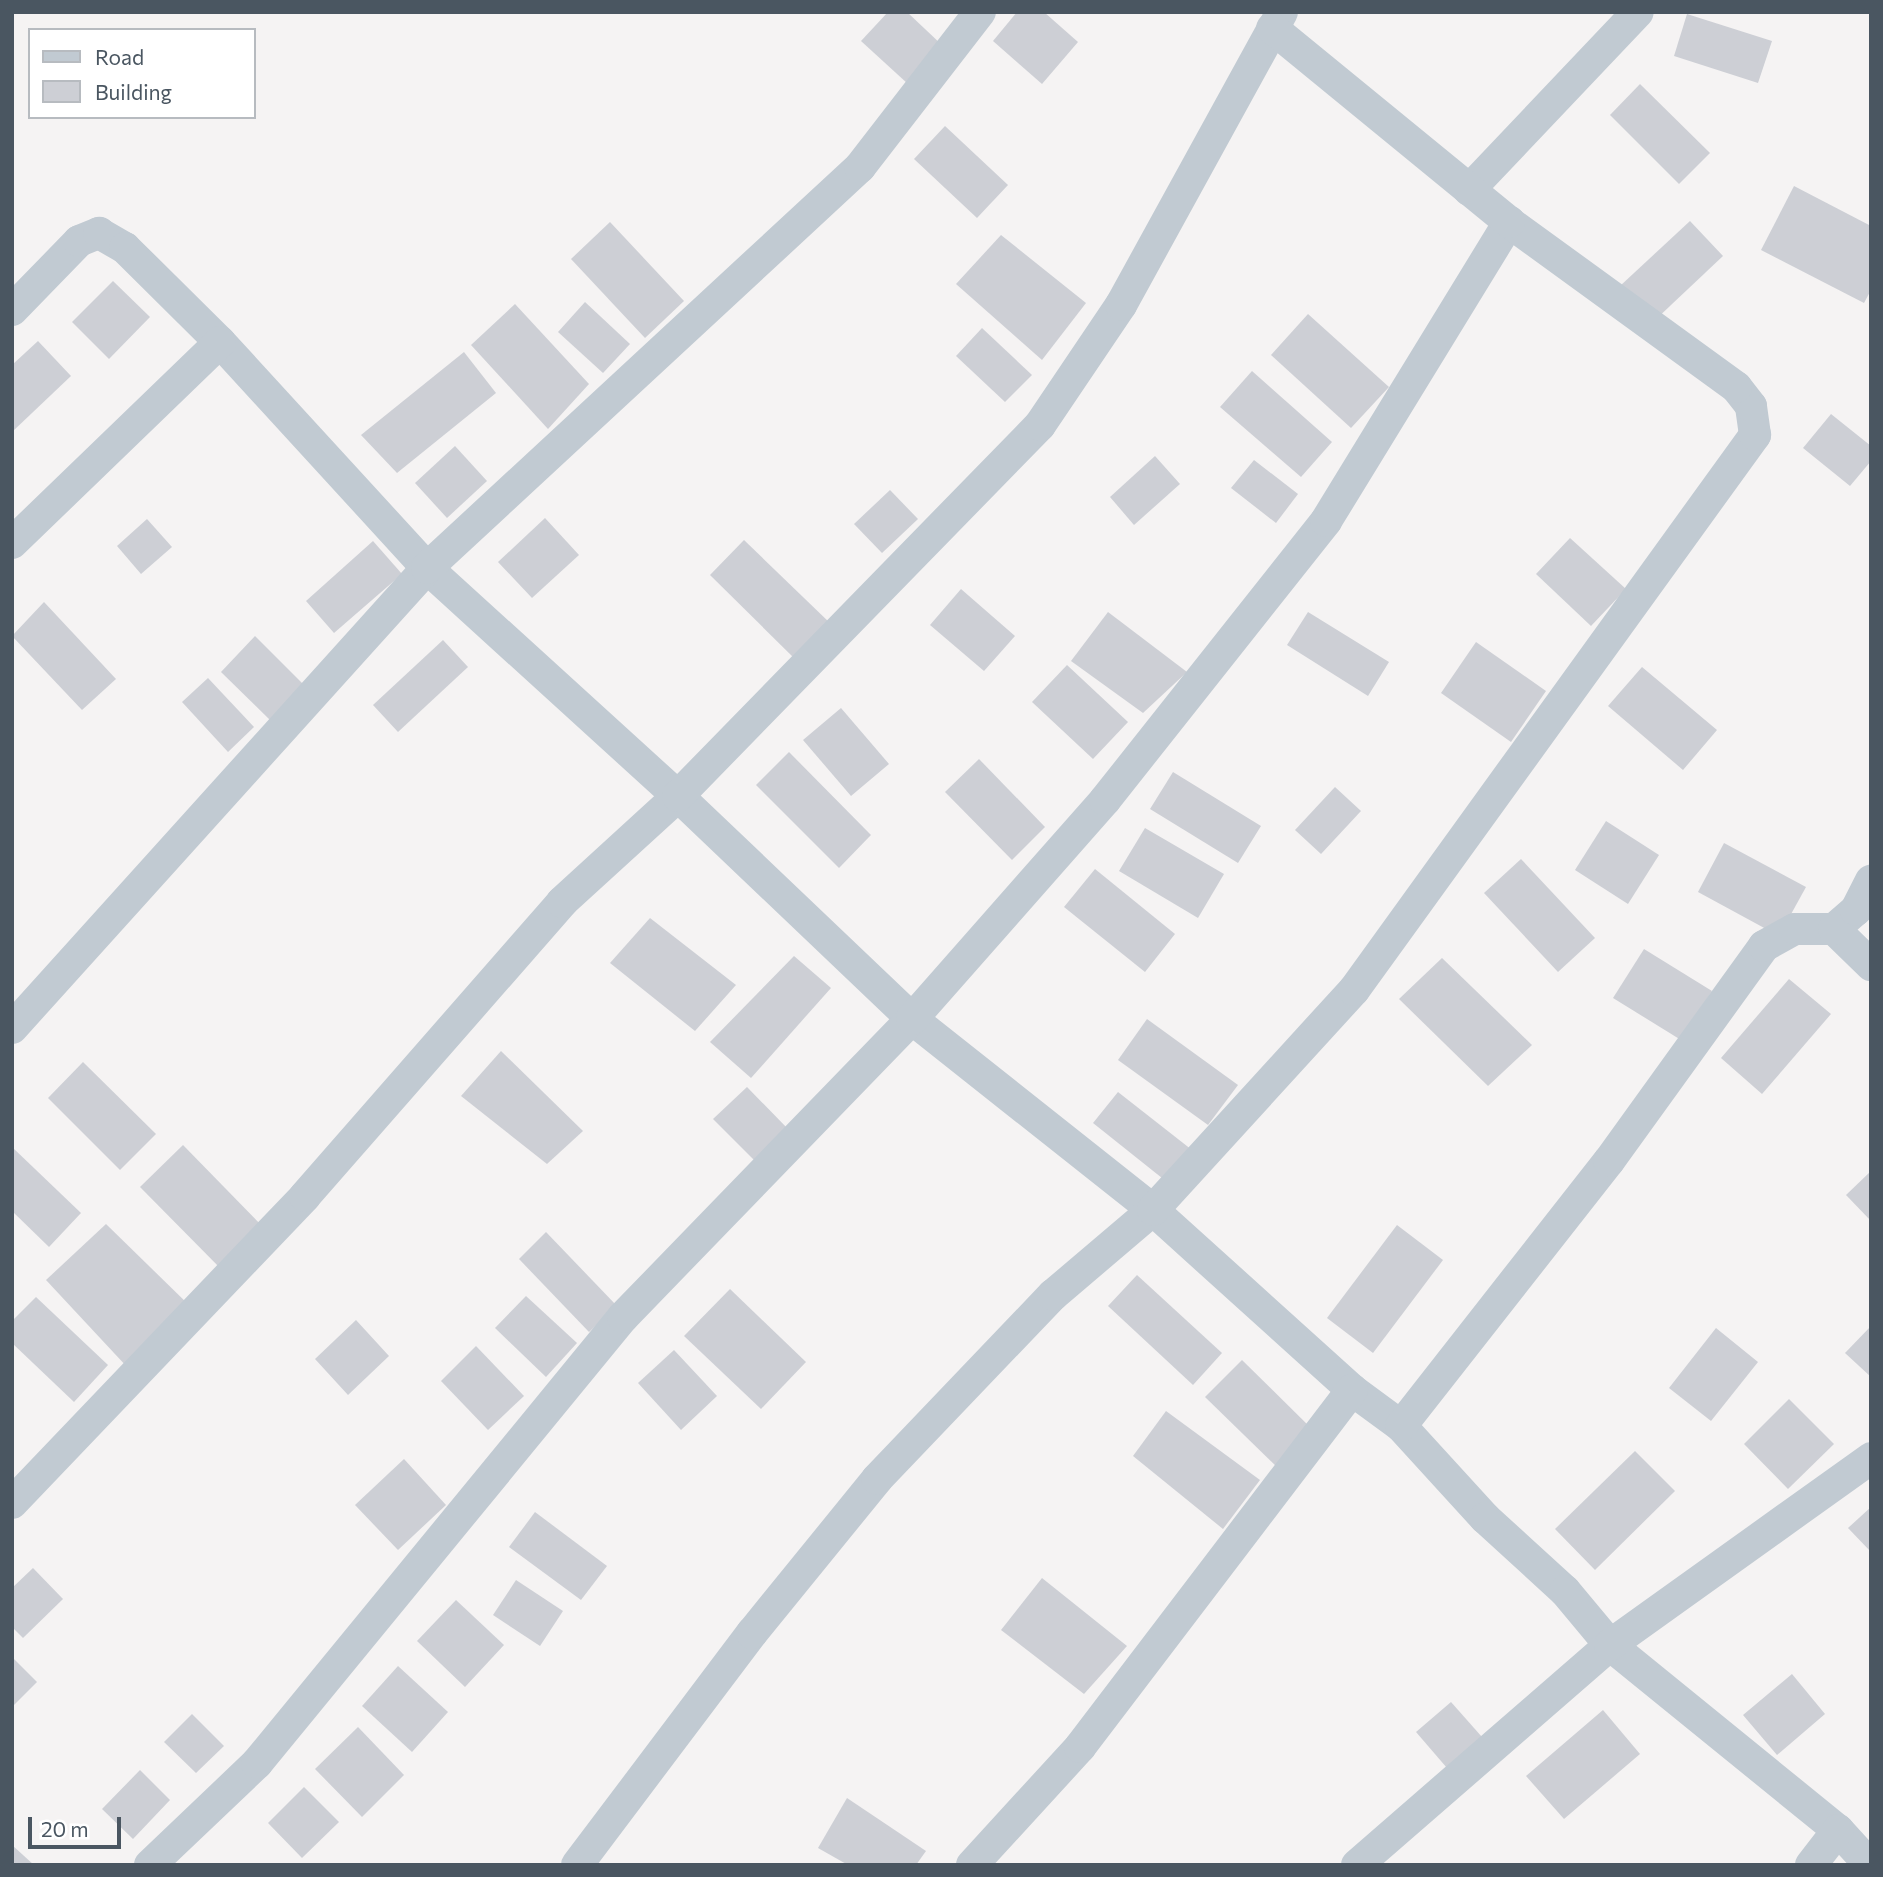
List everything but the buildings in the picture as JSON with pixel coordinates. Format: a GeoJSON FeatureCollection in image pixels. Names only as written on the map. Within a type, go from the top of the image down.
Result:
{"type":"FeatureCollection","features":[{"type":"Feature","properties":{"kind":"street"},"geometry":{"type":"LineString","coordinates":[[12,1028],[427,568],[860,167],[980,12]]}},
{"type":"Feature","properties":{"kind":"street"},"geometry":{"type":"LineString","coordinates":[[1469,190],[1638,12]]}},
{"type":"Feature","properties":{"kind":"street"},"geometry":{"type":"LineString","coordinates":[[12,1503],[305,1196],[562,902],[678,796],[1040,425],[1121,305],[1277,20],[1469,190],[1736,387],[1751,407],[1755,435],[1354,990],[1153,1210],[1053,1295],[877,1479],[752,1633],[577,1865]]}},
{"type":"Feature","properties":{"kind":"street"},"geometry":{"type":"LineString","coordinates":[[150,1865],[257,1763],[623,1317],[912,1019],[1105,800],[1297,562],[1510,222]]}},
{"type":"Feature","properties":{"kind":"street"},"geometry":{"type":"LineString","coordinates":[[12,310],[79,241],[99,233],[125,248],[220,342],[427,568],[678,796],[912,1019],[1153,1210],[1352,1390],[1401,1426],[1485,1518],[1565,1591],[1610,1645],[1838,1830],[1870,1865]]}},
{"type":"Feature","properties":{"kind":"street"},"geometry":{"type":"LineString","coordinates":[[12,543],[220,342]]}},
{"type":"Feature","properties":{"kind":"street"},"geometry":{"type":"LineString","coordinates":[[1401,1426],[1609,1161],[1764,946],[1795,929],[1834,929],[1856,910],[1871,881]]}},
{"type":"Feature","properties":{"kind":"street"},"geometry":{"type":"LineString","coordinates":[[1834,929],[1871,965]]}},
{"type":"Feature","properties":{"kind":"street"},"geometry":{"type":"LineString","coordinates":[[972,1865],[1080,1747],[1352,1390]]}},
{"type":"Feature","properties":{"kind":"street"},"geometry":{"type":"LineString","coordinates":[[1356,1865],[1610,1645],[1871,1458]]}},
{"type":"Feature","properties":{"kind":"street"},"geometry":{"type":"LineString","coordinates":[[1811,1865],[1838,1830]]}}]}
